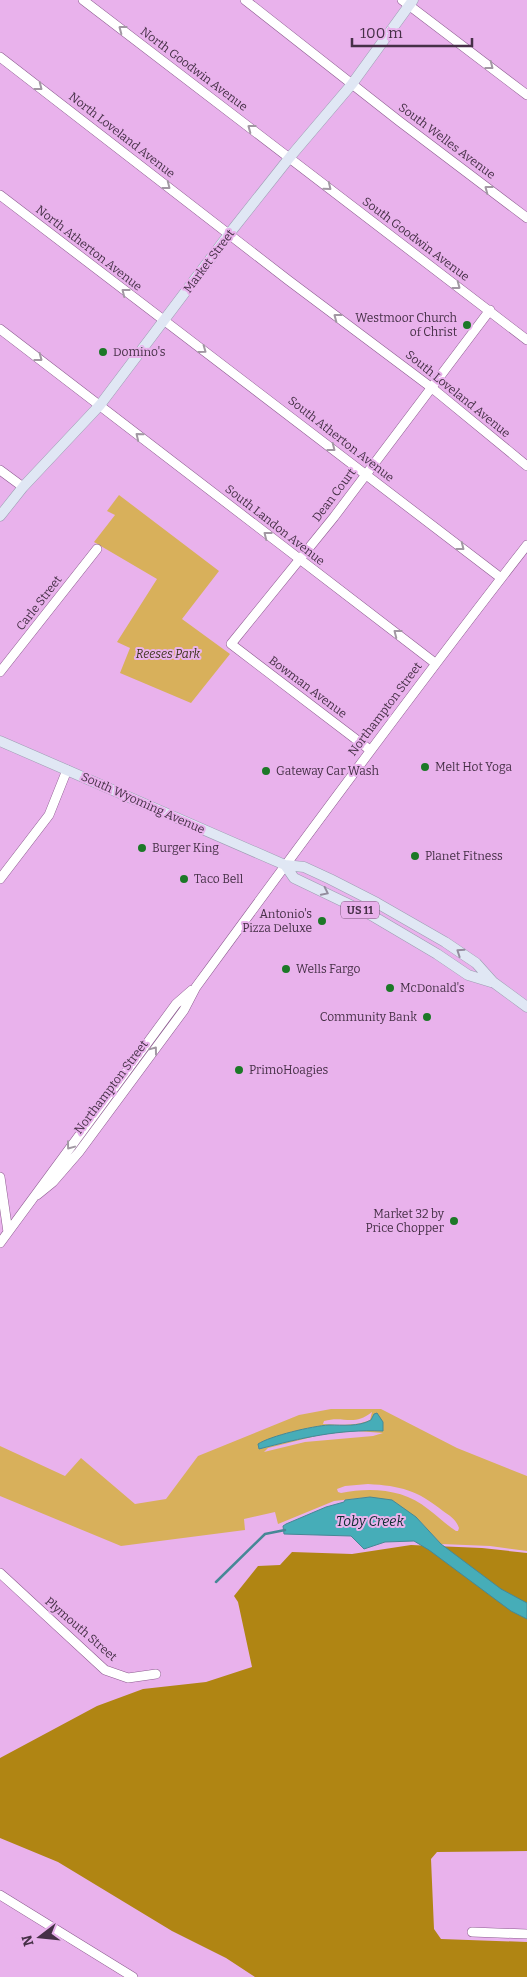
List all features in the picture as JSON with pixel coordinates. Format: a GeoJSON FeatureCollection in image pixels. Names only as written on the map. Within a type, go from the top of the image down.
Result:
{"type":"FeatureCollection","features":[{"type":"Feature","properties":{"kind":"main road","name":"Market Street"},"geometry":{"type":"LineString","coordinates":[[0,516],[23,488],[100,405],[229,234],[290,157],[352,84],[408,2]]}},
{"type":"Feature","properties":{"kind":"main road","name":"South Wyoming Avenue"},"geometry":{"type":"LineString","coordinates":[[0,741],[285,865],[294,878],[371,915],[468,974],[492,982],[527,1007]]}},
{"type":"Feature","properties":{"kind":"street","name":"North Goodwin Avenue"},"geometry":{"type":"LineString","coordinates":[[83,0],[290,157]]}},
{"type":"Feature","properties":{"kind":"street","name":"South Welles Avenue"},"geometry":{"type":"LineString","coordinates":[[245,0],[527,218]]}},
{"type":"Feature","properties":{"kind":"street"},"geometry":{"type":"LineString","coordinates":[[408,2],[527,95]]}},
{"type":"Feature","properties":{"kind":"street","name":"North Loveland Avenue"},"geometry":{"type":"LineString","coordinates":[[0,57],[229,234]]}},
{"type":"Feature","properties":{"kind":"street","name":"South Goodwin Avenue"},"geometry":{"type":"LineString","coordinates":[[290,157],[527,340]]}},
{"type":"Feature","properties":{"kind":"street","name":"North Atherton Avenue"},"geometry":{"type":"LineString","coordinates":[[0,195],[164,321]]}},
{"type":"Feature","properties":{"kind":"street","name":"South Loveland Avenue"},"geometry":{"type":"LineString","coordinates":[[229,234],[432,388],[527,466]]}},
{"type":"Feature","properties":{"kind":"street","name":"Dean Court"},"geometry":{"type":"LineString","coordinates":[[231,644],[334,517],[490,310]]}},
{"type":"Feature","properties":{"kind":"street","name":"South Atherton Avenue"},"geometry":{"type":"LineString","coordinates":[[164,321],[223,364],[501,578]]}},
{"type":"Feature","properties":{"kind":"street","name":"South Landon Avenue"},"geometry":{"type":"LineString","coordinates":[[0,329],[435,663]]}},
{"type":"Feature","properties":{"kind":"street"},"geometry":{"type":"LineString","coordinates":[[0,470],[23,488]]}},
{"type":"Feature","properties":{"kind":"street","name":"Northampton Street"},"geometry":{"type":"LineString","coordinates":[[0,1242],[176,1004],[196,987],[435,663],[527,545]]}},
{"type":"Feature","properties":{"kind":"street","name":"Carle Street"},"geometry":{"type":"LineString","coordinates":[[0,672],[97,549]]}},
{"type":"Feature","properties":{"kind":"street","name":"Bowman Avenue"},"geometry":{"type":"LineString","coordinates":[[231,644],[370,750]]}},
{"type":"Feature","properties":{"kind":"street"},"geometry":{"type":"LineString","coordinates":[[0,879],[49,815],[68,770]]}},
{"type":"Feature","properties":{"kind":"street"},"geometry":{"type":"LineString","coordinates":[[0,1177],[8,1232]]}},
{"type":"Feature","properties":{"kind":"street"},"geometry":{"type":"LineString","coordinates":[[0,1225],[8,1232]]}},
{"type":"Feature","properties":{"kind":"street","name":"Plymouth Street"},"geometry":{"type":"LineString","coordinates":[[0,1574],[105,1670],[128,1678],[156,1674]]}},
{"type":"Feature","properties":{"kind":"street"},"geometry":{"type":"LineString","coordinates":[[0,1895],[133,1977]]}},
{"type":"Feature","properties":{"kind":"street"},"geometry":{"type":"LineString","coordinates":[[472,1932],[527,1934]]}},
{"type":"Feature","properties":{"kind":"green space","name":"Reeses Park"},"geometry":{"type":"Polygon","coordinates":[[[119,495],[219,571],[182,619],[230,654],[191,703],[120,673],[130,648],[117,642],[157,579],[94,542],[115,515],[107,511],[119,495]]]}},
{"type":"Feature","properties":{"kind":"green space"},"geometry":{"type":"Polygon","coordinates":[[[331,1409],[381,1409],[457,1448],[527,1476],[527,1551],[490,1546],[441,1544],[416,1517],[370,1497],[334,1501],[278,1524],[275,1512],[244,1519],[245,1530],[121,1546],[0,1496],[0,1446],[65,1476],[81,1458],[135,1504],[166,1499],[198,1456],[299,1415],[331,1409]],[[372,1412],[354,1420],[337,1419],[324,1421],[323,1424],[347,1425],[365,1422],[370,1420],[372,1412]],[[371,1420],[361,1424],[329,1425],[303,1429],[272,1438],[258,1445],[259,1449],[325,1433],[356,1430],[383,1431],[371,1420]],[[357,1431],[324,1434],[268,1448],[264,1452],[305,1442],[373,1436],[383,1433],[357,1431]],[[368,1484],[345,1486],[337,1489],[338,1492],[375,1490],[387,1491],[408,1497],[419,1502],[458,1531],[458,1525],[450,1516],[425,1498],[408,1490],[368,1484]]]}},
{"type":"Feature","properties":{"kind":"shaded area"},"geometry":{"type":"Polygon","coordinates":[[[411,1545],[482,1548],[527,1553],[527,1851],[437,1852],[431,1859],[434,1929],[441,1939],[527,1942],[527,1977],[255,1977],[226,1958],[172,1931],[58,1862],[0,1838],[0,1758],[97,1706],[143,1689],[206,1682],[252,1667],[238,1602],[234,1596],[258,1566],[280,1565],[292,1552],[352,1554],[411,1545]]]}},
{"type":"Feature","properties":{"kind":"water"},"geometry":{"type":"Polygon","coordinates":[[[377,1413],[383,1422],[383,1431],[351,1431],[320,1435],[259,1449],[258,1444],[281,1435],[302,1429],[329,1425],[361,1424],[371,1420],[374,1414],[377,1413]]]}},
{"type":"Feature","properties":{"kind":"water","name":"Toby Creek"},"geometry":{"type":"Polygon","coordinates":[[[370,1497],[392,1500],[416,1517],[441,1544],[501,1589],[527,1603],[527,1619],[511,1611],[414,1541],[385,1542],[364,1549],[351,1536],[284,1534],[283,1526],[286,1524],[345,1500],[370,1497]]]}},
{"type":"Feature","properties":{"kind":"waterway","name":"Toby Creek"},"geometry":{"type":"LineString","coordinates":[[216,1582],[265,1534],[285,1530]]}},
{"type":"Feature","properties":{"kind":"place","name":"Westmoor Church of Christ"},"geometry":{"type":"Point","coordinates":[467,325]}},
{"type":"Feature","properties":{"kind":"place","name":"Domino's"},"geometry":{"type":"Point","coordinates":[103,352]}},
{"type":"Feature","properties":{"kind":"place","name":"Melt Hot Yoga"},"geometry":{"type":"Point","coordinates":[425,767]}},
{"type":"Feature","properties":{"kind":"place","name":"Gateway Car Wash"},"geometry":{"type":"Point","coordinates":[266,771]}},
{"type":"Feature","properties":{"kind":"place","name":"Burger King"},"geometry":{"type":"Point","coordinates":[142,848]}},
{"type":"Feature","properties":{"kind":"place","name":"Planet Fitness"},"geometry":{"type":"Point","coordinates":[415,856]}},
{"type":"Feature","properties":{"kind":"place","name":"Taco Bell"},"geometry":{"type":"Point","coordinates":[184,879]}},
{"type":"Feature","properties":{"kind":"place","name":"Antonio's Pizza Deluxe"},"geometry":{"type":"Point","coordinates":[322,921]}},
{"type":"Feature","properties":{"kind":"place","name":"Wells Fargo"},"geometry":{"type":"Point","coordinates":[286,969]}},
{"type":"Feature","properties":{"kind":"place","name":"McDonald's"},"geometry":{"type":"Point","coordinates":[390,988]}},
{"type":"Feature","properties":{"kind":"place","name":"Community Bank"},"geometry":{"type":"Point","coordinates":[427,1017]}},
{"type":"Feature","properties":{"kind":"place","name":"PrimoHoagies"},"geometry":{"type":"Point","coordinates":[239,1070]}},
{"type":"Feature","properties":{"kind":"place","name":"Market 32 by Price Chopper"},"geometry":{"type":"Point","coordinates":[454,1221]}}]}
